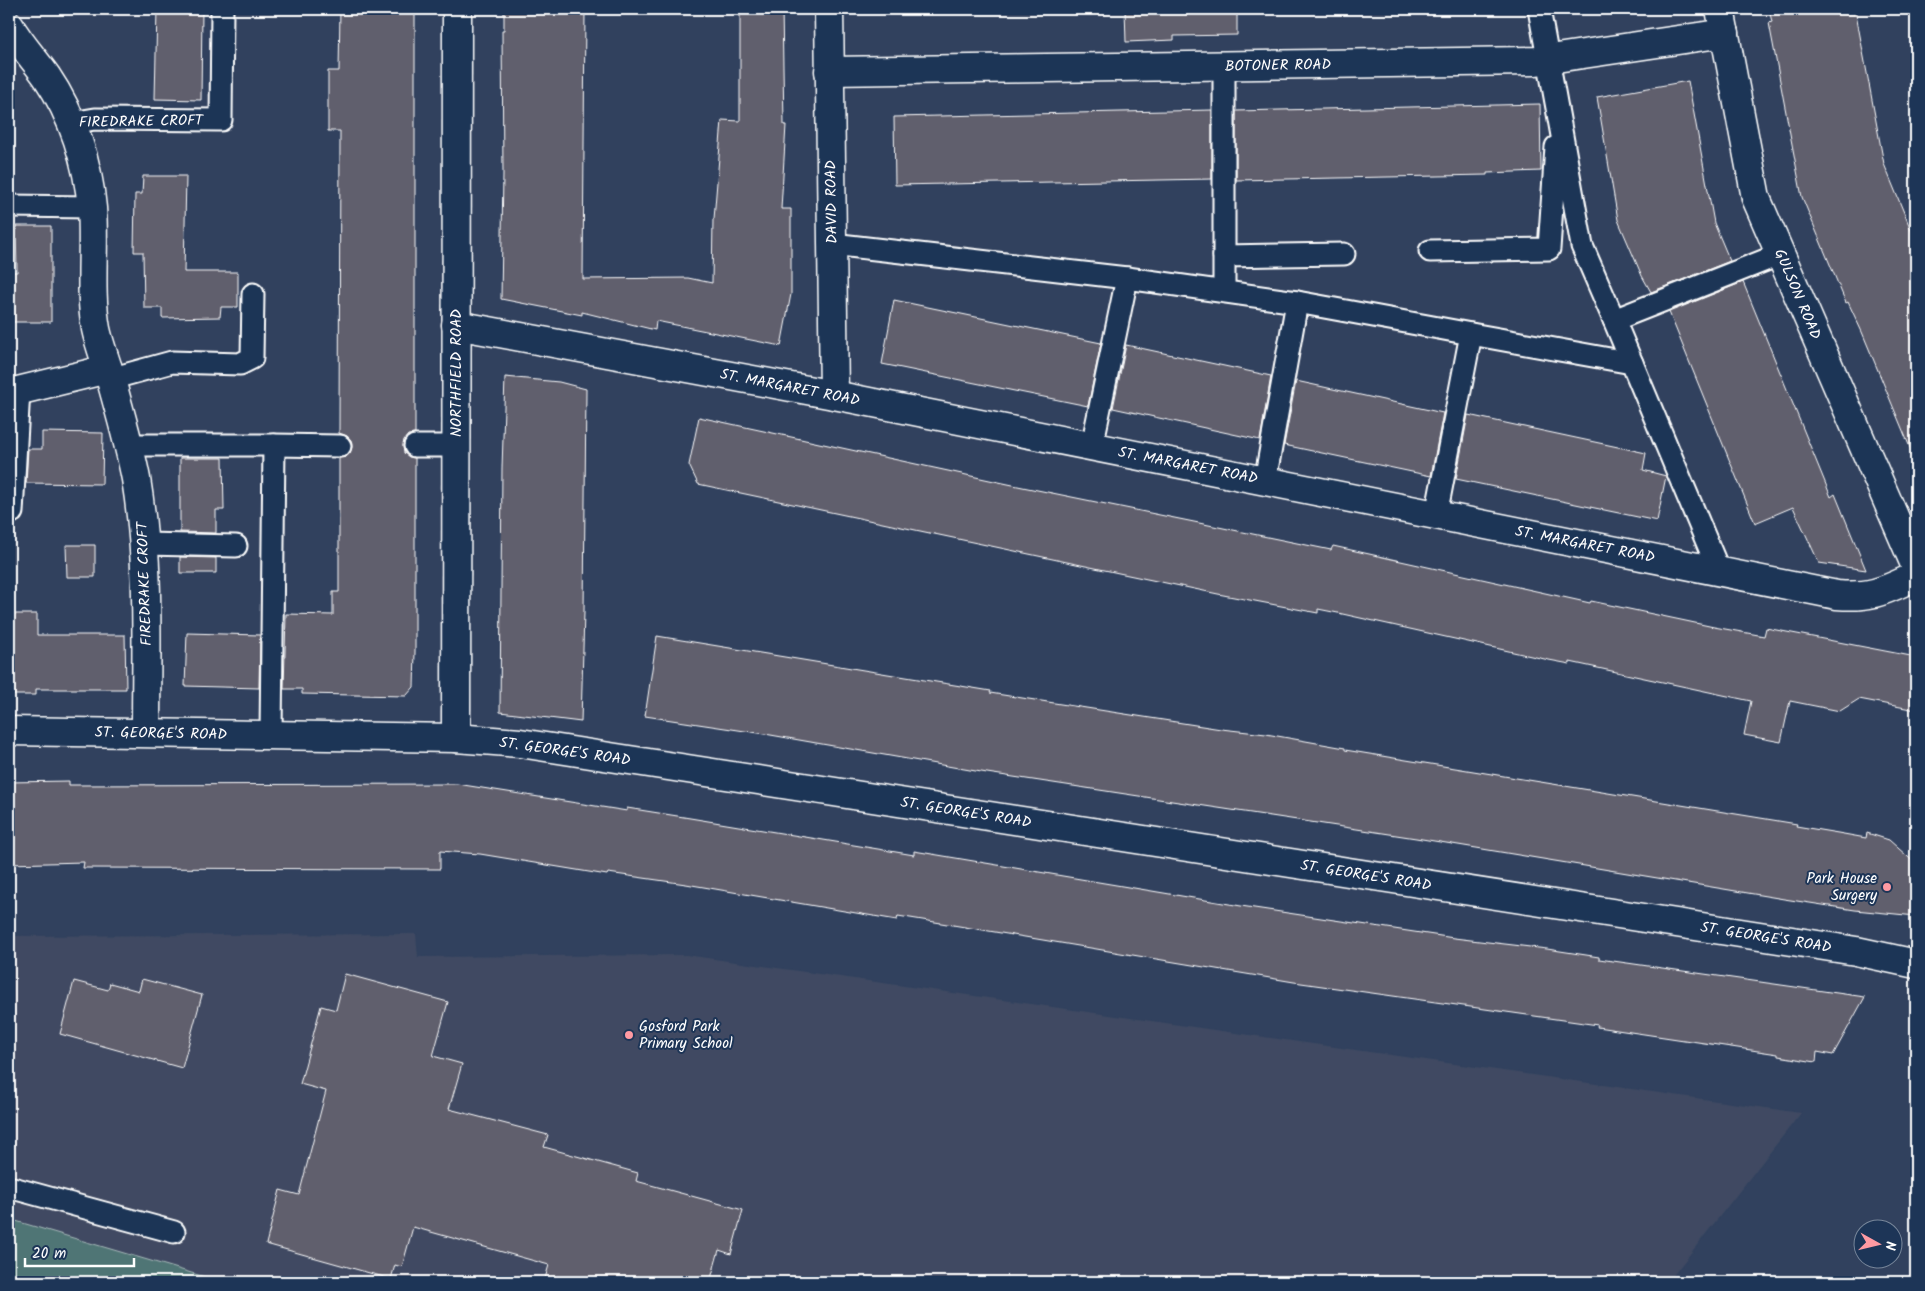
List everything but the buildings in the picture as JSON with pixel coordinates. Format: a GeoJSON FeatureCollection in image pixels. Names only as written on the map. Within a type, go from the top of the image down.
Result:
{"type":"FeatureCollection","features":[{"type":"Feature","properties":{"kind":"street","name":"NORTHFIELD ROAD"},"geometry":{"type":"LineString","coordinates":[[456,9],[456,738]]}},
{"type":"Feature","properties":{"kind":"street","name":"DAVID ROAD"},"geometry":{"type":"LineString","coordinates":[[829,9],[834,395]]}},
{"type":"Feature","properties":{"kind":"street","name":"BOTONER ROAD"},"geometry":{"type":"LineString","coordinates":[[829,71],[1548,60],[1722,21]]}},
{"type":"Feature","properties":{"kind":"street","name":"GULSON ROAD"},"geometry":{"type":"LineString","coordinates":[[1722,21],[1756,198],[1916,567]]}},
{"type":"Feature","properties":{"kind":"street","name":"FIREDRAKE CROFT"},"geometry":{"type":"LineString","coordinates":[[11,33],[48,78],[71,123],[87,176],[92,207],[96,330],[128,446],[135,477],[145,544],[146,732]]}},
{"type":"Feature","properties":{"kind":"street","name":"ST. MARGARET ROAD"},"geometry":{"type":"LineString","coordinates":[[456,325],[834,395],[1838,595],[1859,597],[1880,593],[1916,576]]}},
{"type":"Feature","properties":{"kind":"street"},"geometry":{"type":"LineString","coordinates":[[14,392],[109,374]]}},
{"type":"Feature","properties":{"kind":"street","name":"ST. GEORGE'S ROAD"},"geometry":{"type":"LineString","coordinates":[[9,730],[456,738],[520,743],[1846,950],[1916,964]]}},
{"type":"Feature","properties":{"kind":"lane","name":"FIREDRAKE CROFT"},"geometry":{"type":"LineString","coordinates":[[71,123],[95,119],[221,120],[222,9]]}},
{"type":"Feature","properties":{"kind":"lane"},"geometry":{"type":"LineString","coordinates":[[1539,9],[1582,246],[1718,571]]}},
{"type":"Feature","properties":{"kind":"lane"},"geometry":{"type":"LineString","coordinates":[[1224,65],[1224,291]]}},
{"type":"Feature","properties":{"kind":"lane"},"geometry":{"type":"LineString","coordinates":[[1430,252],[1549,249],[1558,114]]}},
{"type":"Feature","properties":{"kind":"lane"},"geometry":{"type":"LineString","coordinates":[[9,206],[92,207]]}},
{"type":"Feature","properties":{"kind":"lane"},"geometry":{"type":"LineString","coordinates":[[832,244],[1224,291],[1297,302],[1632,363]]}},
{"type":"Feature","properties":{"kind":"lane"},"geometry":{"type":"LineString","coordinates":[[1224,256],[1344,254]]}},
{"type":"Feature","properties":{"kind":"lane"},"geometry":{"type":"LineString","coordinates":[[1614,320],[1781,254]]}},
{"type":"Feature","properties":{"kind":"lane"},"geometry":{"type":"LineString","coordinates":[[1092,446],[1127,278]]}},
{"type":"Feature","properties":{"kind":"lane"},"geometry":{"type":"LineString","coordinates":[[109,374],[172,362],[240,364],[252,358],[253,294]]}},
{"type":"Feature","properties":{"kind":"lane"},"geometry":{"type":"LineString","coordinates":[[1265,481],[1297,302]]}},
{"type":"Feature","properties":{"kind":"lane"},"geometry":{"type":"LineString","coordinates":[[1436,515],[1471,334]]}},
{"type":"Feature","properties":{"kind":"lane"},"geometry":{"type":"LineString","coordinates":[[12,512],[14,392]]}},
{"type":"Feature","properties":{"kind":"lane"},"geometry":{"type":"LineString","coordinates":[[271,734],[274,445]]}},
{"type":"Feature","properties":{"kind":"lane"},"geometry":{"type":"LineString","coordinates":[[128,446],[340,446]]}},
{"type":"Feature","properties":{"kind":"lane"},"geometry":{"type":"LineString","coordinates":[[415,446],[456,446]]}},
{"type":"Feature","properties":{"kind":"lane"},"geometry":{"type":"LineString","coordinates":[[145,544],[236,546]]}},
{"type":"Feature","properties":{"kind":"lane"},"geometry":{"type":"LineString","coordinates":[[9,1187],[174,1232]]}},
{"type":"Feature","properties":{"kind":"shaded area","name":"Gosford Park Primary School"},"geometry":{"type":"Polygon","coordinates":[[[416,934],[418,957],[686,955],[1801,1113],[1668,1282],[222,1282],[9,1219],[9,936],[416,934]]]}},
{"type":"Feature","properties":{"kind":"green space"},"geometry":{"type":"Polygon","coordinates":[[[9,1219],[222,1282],[9,1282],[9,1219]]]}},
{"type":"Feature","properties":{"kind":"place","name":"Park House Surgery"},"geometry":{"type":"Point","coordinates":[1887,887]}},
{"type":"Feature","properties":{"kind":"place","name":"Gosford Park Primary School"},"geometry":{"type":"Point","coordinates":[629,1035]}}]}
